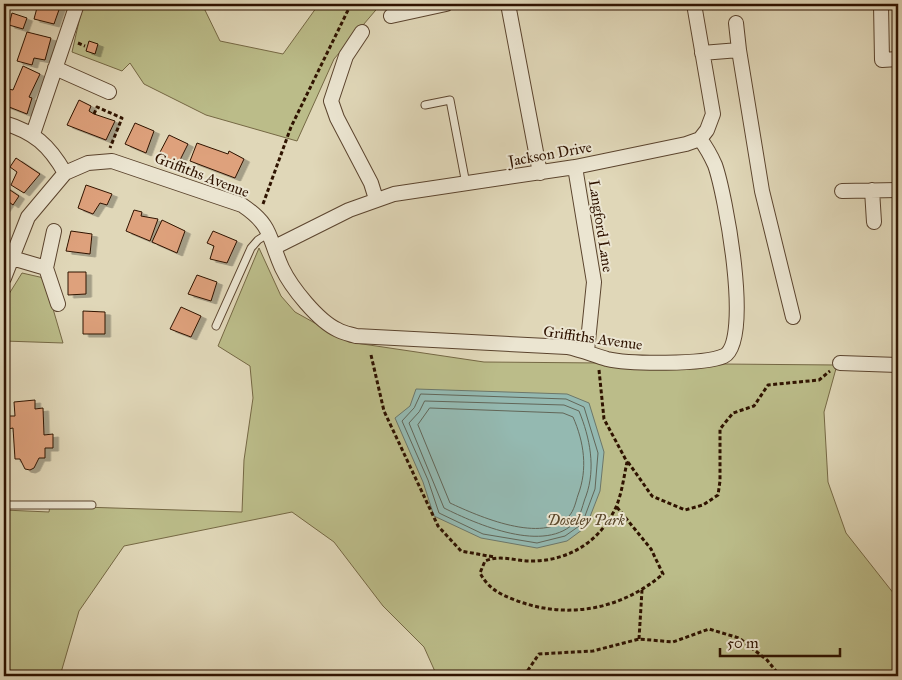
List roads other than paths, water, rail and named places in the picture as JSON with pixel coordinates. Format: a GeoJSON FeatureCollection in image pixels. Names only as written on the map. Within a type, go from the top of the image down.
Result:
{"type":"FeatureCollection","features":[{"type":"Feature","properties":{"kind":"street"},"geometry":{"type":"LineString","coordinates":[[33,134],[77,4]]}},
{"type":"Feature","properties":{"kind":"street"},"geometry":{"type":"LineString","coordinates":[[391,16],[446,4]]}},
{"type":"Feature","properties":{"kind":"street"},"geometry":{"type":"LineString","coordinates":[[508,4],[540,173]]}},
{"type":"Feature","properties":{"kind":"street"},"geometry":{"type":"LineString","coordinates":[[694,4],[713,114],[707,130],[700,139]]}},
{"type":"Feature","properties":{"kind":"street"},"geometry":{"type":"LineString","coordinates":[[881,4],[882,60],[898,59]]}},
{"type":"Feature","properties":{"kind":"street"},"geometry":{"type":"LineString","coordinates":[[736,23],[762,190],[793,317]]}},
{"type":"Feature","properties":{"kind":"street"},"geometry":{"type":"LineString","coordinates":[[362,32],[346,56],[331,102],[337,118],[371,182],[376,199]]}},
{"type":"Feature","properties":{"kind":"street"},"geometry":{"type":"LineString","coordinates":[[702,53],[739,50]]}},
{"type":"Feature","properties":{"kind":"street"},"geometry":{"type":"LineString","coordinates":[[55,68],[109,92]]}},
{"type":"Feature","properties":{"kind":"street"},"geometry":{"type":"LineString","coordinates":[[4,123],[33,134],[57,159],[65,173]]}},
{"type":"Feature","properties":{"kind":"street","name":"Jackson Drive"},"geometry":{"type":"LineString","coordinates":[[275,247],[376,199],[394,194],[575,167],[676,146],[700,139]]}},
{"type":"Feature","properties":{"kind":"street","name":"Griffiths Avenue"},"geometry":{"type":"LineString","coordinates":[[4,278],[28,217],[65,173],[88,163],[112,160],[242,205],[254,213],[260,218],[269,233],[282,267],[293,287],[325,321],[338,330],[356,336],[567,347],[603,357],[656,363],[709,360],[723,356],[734,344],[738,305],[736,275],[715,166],[700,139]]}},
{"type":"Feature","properties":{"kind":"street","name":"Langford Lane"},"geometry":{"type":"LineString","coordinates":[[575,167],[594,282],[587,351]]}},
{"type":"Feature","properties":{"kind":"street"},"geometry":{"type":"LineString","coordinates":[[872,190],[874,222]]}},
{"type":"Feature","properties":{"kind":"street"},"geometry":{"type":"LineString","coordinates":[[842,191],[898,190]]}},
{"type":"Feature","properties":{"kind":"street"},"geometry":{"type":"LineString","coordinates":[[54,231],[46,268],[58,304]]}},
{"type":"Feature","properties":{"kind":"street"},"geometry":{"type":"LineString","coordinates":[[12,258],[46,268]]}},
{"type":"Feature","properties":{"kind":"street"},"geometry":{"type":"LineString","coordinates":[[840,363],[898,365]]}},
{"type":"Feature","properties":{"kind":"lane"},"geometry":{"type":"LineString","coordinates":[[424,105],[450,100],[466,184]]}},
{"type":"Feature","properties":{"kind":"lane"},"geometry":{"type":"LineString","coordinates":[[216,326],[250,248],[269,233]]}},
{"type":"Feature","properties":{"kind":"lane"},"geometry":{"type":"LineString","coordinates":[[4,505],[92,505]]}},
{"type":"Feature","properties":{"kind":"water"},"geometry":{"type":"Polygon","coordinates":[[[416,389],[567,394],[589,403],[604,452],[600,491],[586,527],[567,541],[537,548],[481,538],[434,516],[423,482],[395,418],[410,406],[416,389]]]}},
{"type":"Feature","properties":{"kind":"park label","name":"Doseley Park"},"geometry":{"type":"Point","coordinates":[586,520]}}]}
